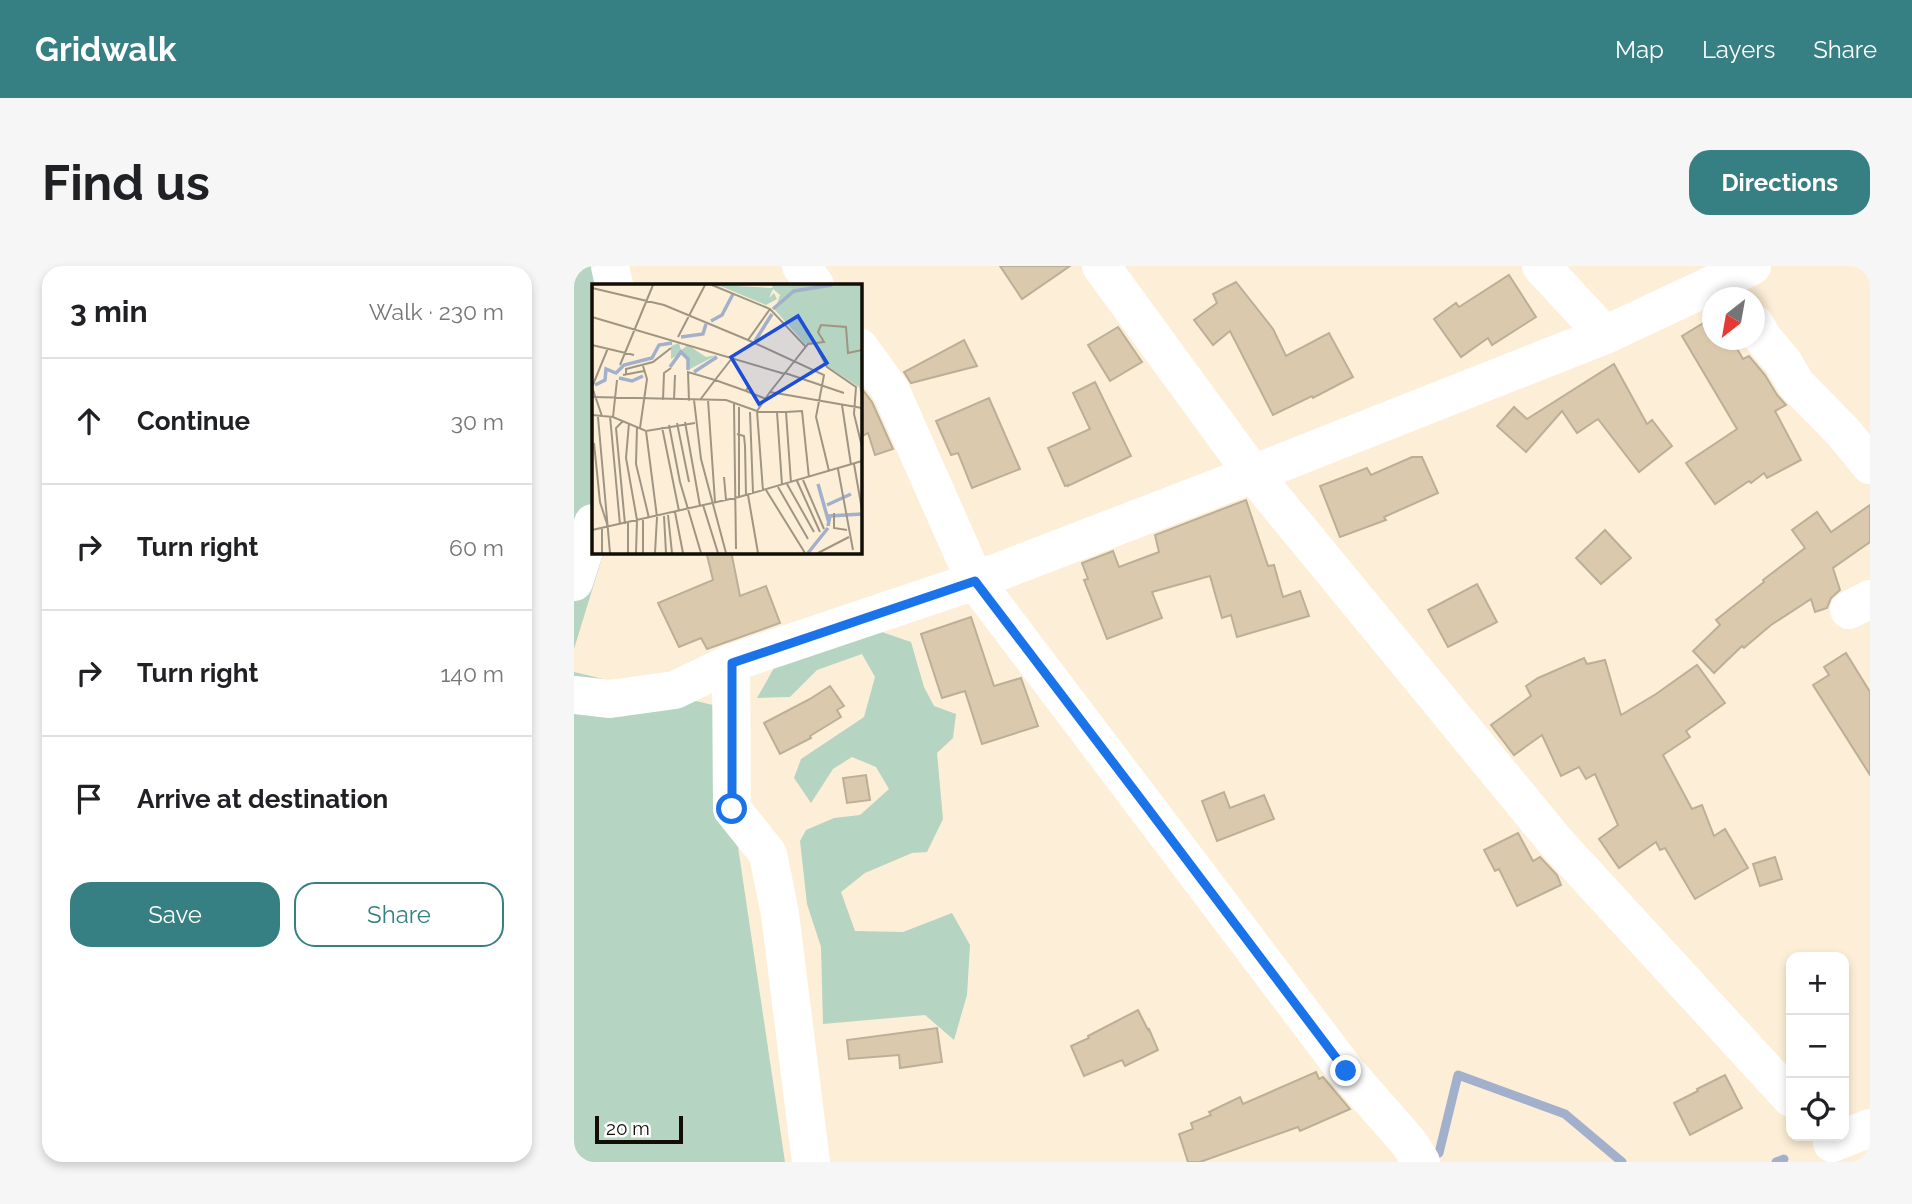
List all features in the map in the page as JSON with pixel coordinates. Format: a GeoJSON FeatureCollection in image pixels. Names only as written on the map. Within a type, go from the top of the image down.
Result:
{"type":"FeatureCollection","features":[{"type":"Feature","properties":{"kind":"street"},"geometry":{"type":"LineString","coordinates":[[610,266],[614,284]]}},
{"type":"Feature","properties":{"kind":"street"},"geometry":{"type":"LineString","coordinates":[[801,266],[814,284]]}},
{"type":"Feature","properties":{"kind":"street"},"geometry":{"type":"LineString","coordinates":[[1101,266],[1252,472],[1555,841],[1786,1093]]}},
{"type":"Feature","properties":{"kind":"street"},"geometry":{"type":"LineString","coordinates":[[1541,266],[1605,335]]}},
{"type":"Feature","properties":{"kind":"street"},"geometry":{"type":"LineString","coordinates":[[574,695],[610,699],[675,690],[732,663],[975,581],[1738,281]]}},
{"type":"Feature","properties":{"kind":"street"},"geometry":{"type":"LineString","coordinates":[[1765,341],[1797,384],[1844,433],[1870,465]]}},
{"type":"Feature","properties":{"kind":"street"},"geometry":{"type":"LineString","coordinates":[[861,350],[891,391],[975,581],[1346,1071],[1409,1143],[1421,1162]]}},
{"type":"Feature","properties":{"kind":"street"},"geometry":{"type":"LineString","coordinates":[[574,582],[592,526]]}},
{"type":"Feature","properties":{"kind":"street"},"geometry":{"type":"LineString","coordinates":[[732,663],[732,809],[768,854],[780,914],[811,1162]]}},
{"type":"Feature","properties":{"kind":"street"},"geometry":{"type":"LineString","coordinates":[[1836,1147],[1870,1128]]}},
{"type":"Feature","properties":{"kind":"green space"},"geometry":{"type":"Polygon","coordinates":[[[574,266],[603,266],[605,284],[592,284],[592,553],[603,553],[574,649],[574,266]]]}},
{"type":"Feature","properties":{"kind":"green space"},"geometry":{"type":"Polygon","coordinates":[[[873,629],[911,642],[924,687],[934,706],[956,714],[953,738],[937,753],[943,819],[927,852],[912,853],[865,873],[841,892],[855,931],[903,932],[952,913],[970,945],[967,995],[954,1040],[925,1015],[823,1024],[821,947],[807,904],[800,841],[806,830],[834,818],[860,815],[889,789],[876,767],[852,757],[833,769],[811,803],[794,778],[801,759],[864,717],[875,677],[862,654],[817,670],[790,697],[757,698],[774,668],[873,629]]]}},
{"type":"Feature","properties":{"kind":"green space"},"geometry":{"type":"Polygon","coordinates":[[[574,672],[717,706],[785,1162],[574,1162],[574,672]]]}},
{"type":"Feature","properties":{"kind":"building"},"geometry":{"type":"Polygon","coordinates":[[[1000,266],[1070,266],[1022,299],[1000,266]]]}},
{"type":"Feature","properties":{"kind":"building"},"geometry":{"type":"Polygon","coordinates":[[[1509,275],[1536,317],[1492,345],[1488,338],[1461,357],[1434,319],[1456,303],[1459,307],[1509,275]]]}},
{"type":"Feature","properties":{"kind":"building"},"geometry":{"type":"Polygon","coordinates":[[[1236,282],[1273,329],[1286,356],[1329,333],[1353,377],[1273,415],[1230,331],[1213,345],[1194,320],[1217,303],[1213,294],[1236,282]]]}},
{"type":"Feature","properties":{"kind":"building"},"geometry":{"type":"Polygon","coordinates":[[[1702,324],[1702,350],[1738,350],[1743,359],[1749,356],[1786,405],[1775,411],[1801,460],[1767,478],[1764,473],[1715,504],[1686,463],[1737,429],[1682,336],[1702,324]]]}},
{"type":"Feature","properties":{"kind":"building"},"geometry":{"type":"Polygon","coordinates":[[[1118,327],[1142,362],[1110,381],[1088,345],[1118,327]]]}},
{"type":"Feature","properties":{"kind":"building"},"geometry":{"type":"Polygon","coordinates":[[[964,340],[977,366],[911,383],[904,372],[964,340]]]}},
{"type":"Feature","properties":{"kind":"building"},"geometry":{"type":"Polygon","coordinates":[[[1614,364],[1647,424],[1652,420],[1672,446],[1639,472],[1598,419],[1577,433],[1562,411],[1526,452],[1497,426],[1514,407],[1527,419],[1614,364]]]}},
{"type":"Feature","properties":{"kind":"building"},"geometry":{"type":"Polygon","coordinates":[[[1095,382],[1131,456],[1065,486],[1048,448],[1090,429],[1073,393],[1095,382]]]}},
{"type":"Feature","properties":{"kind":"building"},"geometry":{"type":"Polygon","coordinates":[[[861,388],[872,402],[893,449],[875,455],[868,433],[861,437],[861,388]]]}},
{"type":"Feature","properties":{"kind":"building"},"geometry":{"type":"Polygon","coordinates":[[[989,398],[1020,469],[972,488],[958,453],[951,455],[936,421],[989,398]]]}},
{"type":"Feature","properties":{"kind":"building"},"geometry":{"type":"Polygon","coordinates":[[[1412,457],[1422,457],[1438,493],[1384,517],[1386,520],[1340,537],[1320,486],[1367,468],[1371,475],[1412,457]]]}},
{"type":"Feature","properties":{"kind":"building"},"geometry":{"type":"Polygon","coordinates":[[[1246,500],[1268,566],[1274,565],[1283,597],[1300,591],[1309,616],[1237,637],[1231,615],[1222,618],[1210,576],[1152,592],[1162,618],[1107,639],[1084,580],[1088,579],[1082,563],[1113,551],[1119,567],[1159,552],[1155,535],[1246,500]]]}},
{"type":"Feature","properties":{"kind":"building"},"geometry":{"type":"Polygon","coordinates":[[[1870,505],[1870,542],[1833,568],[1840,590],[1831,598],[1827,608],[1815,612],[1811,599],[1771,625],[1744,648],[1742,646],[1714,673],[1693,651],[1720,625],[1716,620],[1805,548],[1792,530],[1817,512],[1831,532],[1870,505]]]}},
{"type":"Feature","properties":{"kind":"building"},"geometry":{"type":"Polygon","coordinates":[[[1605,530],[1631,558],[1601,584],[1576,558],[1605,530]]]}},
{"type":"Feature","properties":{"kind":"building"},"geometry":{"type":"Polygon","coordinates":[[[731,553],[740,596],[766,586],[780,623],[707,649],[701,638],[679,647],[658,603],[713,580],[707,555],[731,553]]]}},
{"type":"Feature","properties":{"kind":"building"},"geometry":{"type":"Polygon","coordinates":[[[1477,584],[1497,622],[1448,647],[1428,610],[1477,584]]]}},
{"type":"Feature","properties":{"kind":"building"},"geometry":{"type":"Polygon","coordinates":[[[971,617],[994,686],[1021,678],[1038,726],[982,744],[965,691],[942,698],[921,634],[971,617]]]}},
{"type":"Feature","properties":{"kind":"building"},"geometry":{"type":"Polygon","coordinates":[[[1846,653],[1870,692],[1870,775],[1813,685],[1829,675],[1824,667],[1846,653]]]}},
{"type":"Feature","properties":{"kind":"building"},"geometry":{"type":"Polygon","coordinates":[[[1584,658],[1587,664],[1605,660],[1621,715],[1697,665],[1725,703],[1686,731],[1690,737],[1663,755],[1692,809],[1702,805],[1714,836],[1725,829],[1748,868],[1695,899],[1665,848],[1660,850],[1656,842],[1619,868],[1599,839],[1618,825],[1595,774],[1586,779],[1579,767],[1561,776],[1542,735],[1514,755],[1491,725],[1531,696],[1526,686],[1584,658]]]}},
{"type":"Feature","properties":{"kind":"building"},"geometry":{"type":"Polygon","coordinates":[[[830,686],[844,706],[837,710],[841,717],[810,736],[811,738],[780,754],[764,723],[830,686]]]}},
{"type":"Feature","properties":{"kind":"building"},"geometry":{"type":"Polygon","coordinates":[[[866,775],[870,800],[847,803],[843,778],[866,775]]]}},
{"type":"Feature","properties":{"kind":"building"},"geometry":{"type":"Polygon","coordinates":[[[1224,792],[1230,808],[1264,795],[1274,819],[1217,841],[1202,801],[1224,792]]]}},
{"type":"Feature","properties":{"kind":"building"},"geometry":{"type":"Polygon","coordinates":[[[1518,833],[1533,861],[1540,857],[1557,875],[1561,885],[1517,906],[1499,869],[1495,871],[1484,850],[1518,833]]]}},
{"type":"Feature","properties":{"kind":"building"},"geometry":{"type":"Polygon","coordinates":[[[1775,857],[1782,879],[1760,886],[1753,864],[1775,857]]]}},
{"type":"Feature","properties":{"kind":"building"},"geometry":{"type":"Polygon","coordinates":[[[1138,1010],[1158,1050],[1125,1066],[1122,1060],[1084,1076],[1071,1046],[1138,1010]]]}},
{"type":"Feature","properties":{"kind":"building"},"geometry":{"type":"Polygon","coordinates":[[[937,1028],[942,1062],[900,1068],[899,1055],[849,1059],[847,1040],[937,1028]]]}},
{"type":"Feature","properties":{"kind":"building"},"geometry":{"type":"Polygon","coordinates":[[[1316,1072],[1319,1079],[1323,1077],[1350,1109],[1300,1131],[1298,1127],[1200,1162],[1188,1162],[1179,1134],[1193,1129],[1191,1123],[1211,1115],[1209,1112],[1240,1097],[1243,1104],[1316,1072]]]}},
{"type":"Feature","properties":{"kind":"building"},"geometry":{"type":"Polygon","coordinates":[[[1725,1075],[1742,1108],[1690,1135],[1674,1103],[1725,1075]]]}},
{"type":"Feature","properties":{"kind":"waterway"},"geometry":{"type":"LineString","coordinates":[[1429,1158],[1439,1153],[1458,1075],[1565,1114],[1622,1162]]}},
{"type":"Feature","properties":{"kind":"waterway"},"geometry":{"type":"LineString","coordinates":[[1776,1162],[1784,1159]]}},
{"type":"Feature","properties":{"kind":"route"},"geometry":{"type":"LineString","coordinates":[[732,809],[732,663],[975,581],[1346,1071]]}}]}
